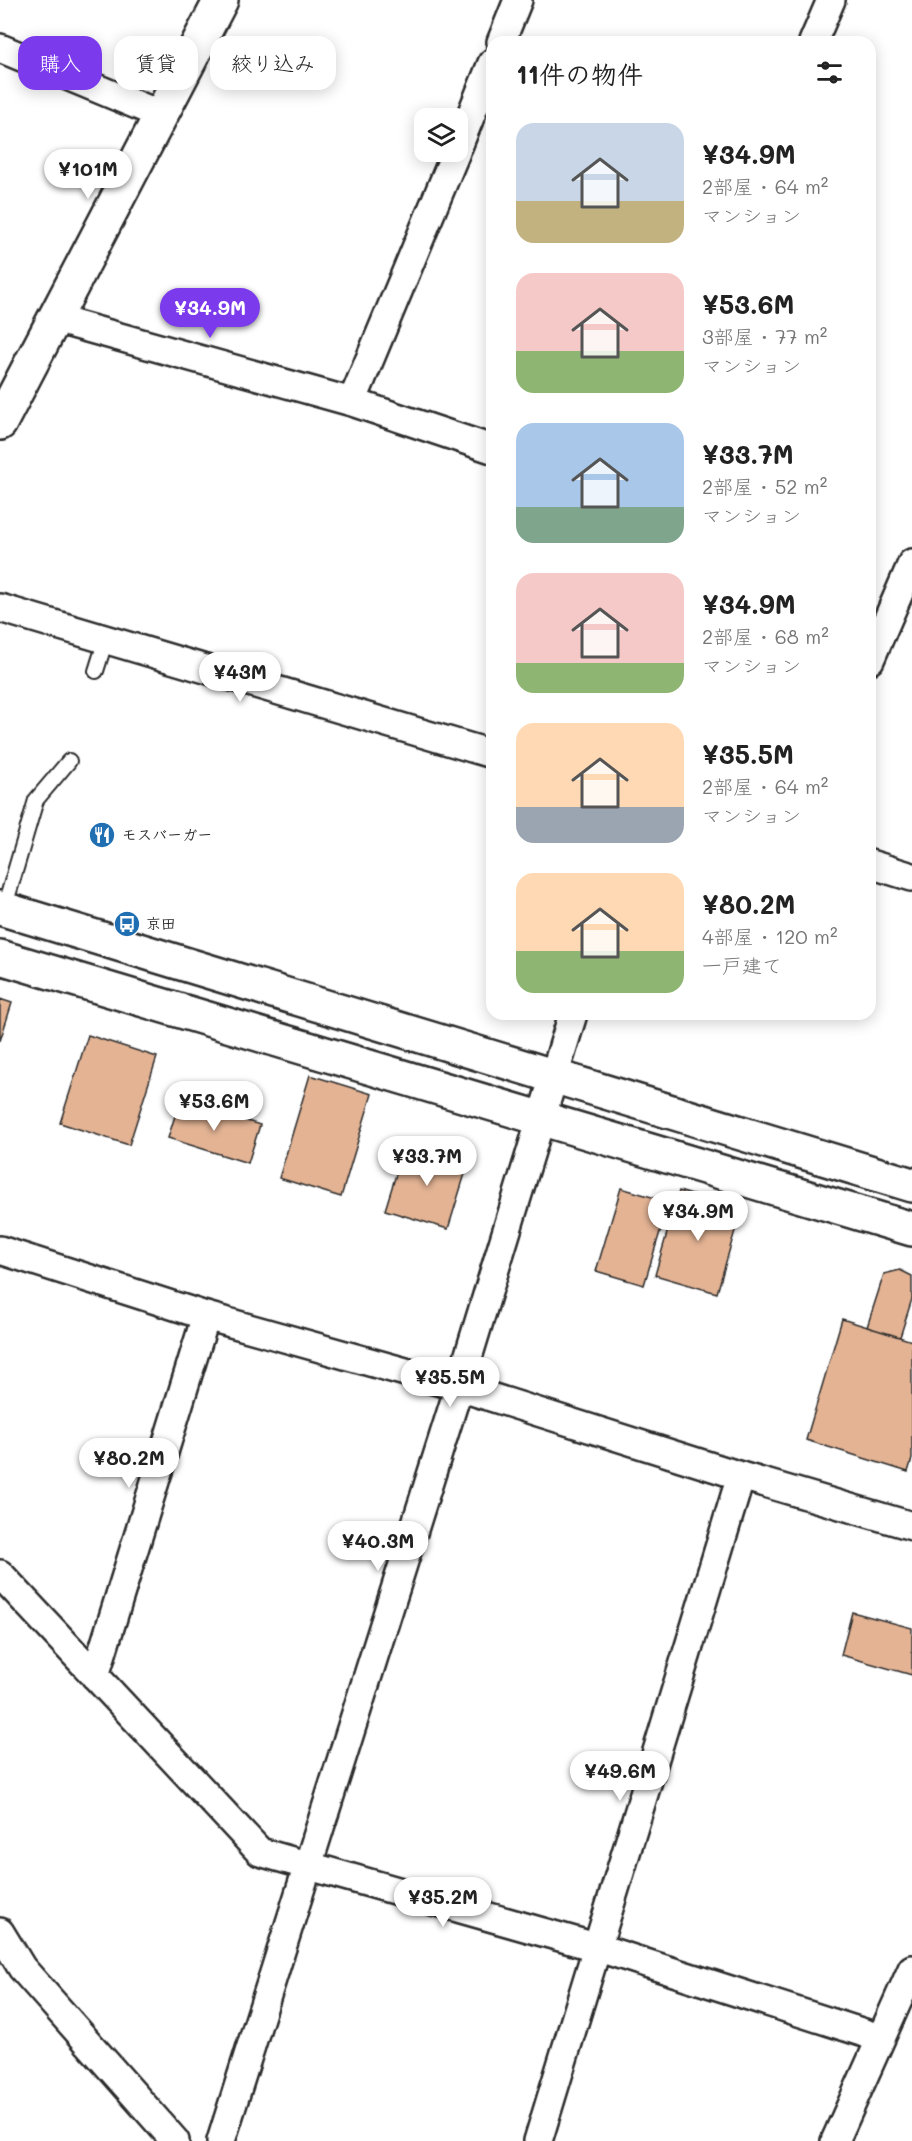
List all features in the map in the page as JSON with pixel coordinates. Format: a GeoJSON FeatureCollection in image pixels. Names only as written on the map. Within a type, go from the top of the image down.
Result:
{"type":"FeatureCollection","features":[{"type":"Feature","properties":{"kind":"street"},"geometry":{"type":"LineString","coordinates":[[0,423],[221,0]]}},
{"type":"Feature","properties":{"kind":"street"},"geometry":{"type":"LineString","coordinates":[[503,36],[518,0]]}},
{"type":"Feature","properties":{"kind":"street"},"geometry":{"type":"LineString","coordinates":[[816,36],[831,0]]}},
{"type":"Feature","properties":{"kind":"street"},"geometry":{"type":"LineString","coordinates":[[0,48],[161,115]]}},
{"type":"Feature","properties":{"kind":"street"},"geometry":{"type":"LineString","coordinates":[[468,122],[486,78]]}},
{"type":"Feature","properties":{"kind":"street"},"geometry":{"type":"LineString","coordinates":[[352,402],[452,162]]}},
{"type":"Feature","properties":{"kind":"street"},"geometry":{"type":"LineString","coordinates":[[55,319],[352,402],[486,447]]}},
{"type":"Feature","properties":{"kind":"street"},"geometry":{"type":"LineString","coordinates":[[876,646],[912,563]]}},
{"type":"Feature","properties":{"kind":"street"},"geometry":{"type":"LineString","coordinates":[[0,608],[486,752]]}},
{"type":"Feature","properties":{"kind":"street"},"geometry":{"type":"LineString","coordinates":[[876,866],[912,877]]}},
{"type":"Feature","properties":{"kind":"street"},"geometry":{"type":"LineString","coordinates":[[2,909],[912,1185]]}},
{"type":"Feature","properties":{"kind":"street"},"geometry":{"type":"LineString","coordinates":[[0,957],[912,1229]]}},
{"type":"Feature","properties":{"kind":"street"},"geometry":{"type":"LineString","coordinates":[[221,2141],[459,1388],[571,1020]]}},
{"type":"Feature","properties":{"kind":"street"},"geometry":{"type":"LineString","coordinates":[[0,1250],[206,1316],[459,1388],[741,1476],[912,1526]]}},
{"type":"Feature","properties":{"kind":"street"},"geometry":{"type":"LineString","coordinates":[[94,1676],[206,1316]]}},
{"type":"Feature","properties":{"kind":"street"},"geometry":{"type":"LineString","coordinates":[[538,2141],[599,1948],[741,1476]]}},
{"type":"Feature","properties":{"kind":"street"},"geometry":{"type":"LineString","coordinates":[[4,1586],[94,1676],[260,1852],[599,1948],[880,2038]]}},
{"type":"Feature","properties":{"kind":"street"},"geometry":{"type":"LineString","coordinates":[[0,1932],[22,1968],[175,2141]]}},
{"type":"Feature","properties":{"kind":"street"},"geometry":{"type":"LineString","coordinates":[[835,2141],[912,1970]]}},
{"type":"Feature","properties":{"kind":"lane"},"geometry":{"type":"LineString","coordinates":[[96,671],[105,639]]}},
{"type":"Feature","properties":{"kind":"lane"},"geometry":{"type":"LineString","coordinates":[[2,909],[36,800],[69,761]]}},
{"type":"Feature","properties":{"kind":"building"},"geometry":{"type":"Polygon","coordinates":[[[0,999],[12,1003],[0,1041],[0,999]]]}},
{"type":"Feature","properties":{"kind":"building"},"geometry":{"type":"Polygon","coordinates":[[[88,1035],[157,1057],[129,1145],[60,1123],[88,1035]]]}},
{"type":"Feature","properties":{"kind":"building"},"geometry":{"type":"Polygon","coordinates":[[[310,1075],[372,1094],[341,1197],[279,1178],[310,1075]]]}},
{"type":"Feature","properties":{"kind":"building"},"geometry":{"type":"Polygon","coordinates":[[[180,1100],[260,1125],[248,1163],[168,1138],[180,1100]]]}},
{"type":"Feature","properties":{"kind":"building"},"geometry":{"type":"Polygon","coordinates":[[[405,1145],[468,1164],[448,1229],[385,1210],[405,1145]]]}},
{"type":"Feature","properties":{"kind":"building"},"geometry":{"type":"Polygon","coordinates":[[[621,1188],[669,1202],[644,1285],[596,1271],[621,1188]]]}},
{"type":"Feature","properties":{"kind":"building"},"geometry":{"type":"Polygon","coordinates":[[[679,1191],[741,1210],[717,1293],[655,1275],[679,1191]]]}},
{"type":"Feature","properties":{"kind":"building"},"geometry":{"type":"Polygon","coordinates":[[[900,1270],[912,1276],[912,1299],[900,1337],[867,1327],[884,1274],[900,1270]]]}},
{"type":"Feature","properties":{"kind":"building"},"geometry":{"type":"Polygon","coordinates":[[[842,1319],[912,1341],[912,1459],[908,1472],[806,1440],[842,1319]]]}},
{"type":"Feature","properties":{"kind":"building"},"geometry":{"type":"Polygon","coordinates":[[[852,1612],[912,1628],[912,1675],[841,1655],[852,1612]]]}},
{"type":"Feature","properties":{"kind":"place","name":"モスバーガー"},"geometry":{"type":"Point","coordinates":[102,835]}},
{"type":"Feature","properties":{"kind":"place","name":"京田"},"geometry":{"type":"Point","coordinates":[127,924]}}]}
